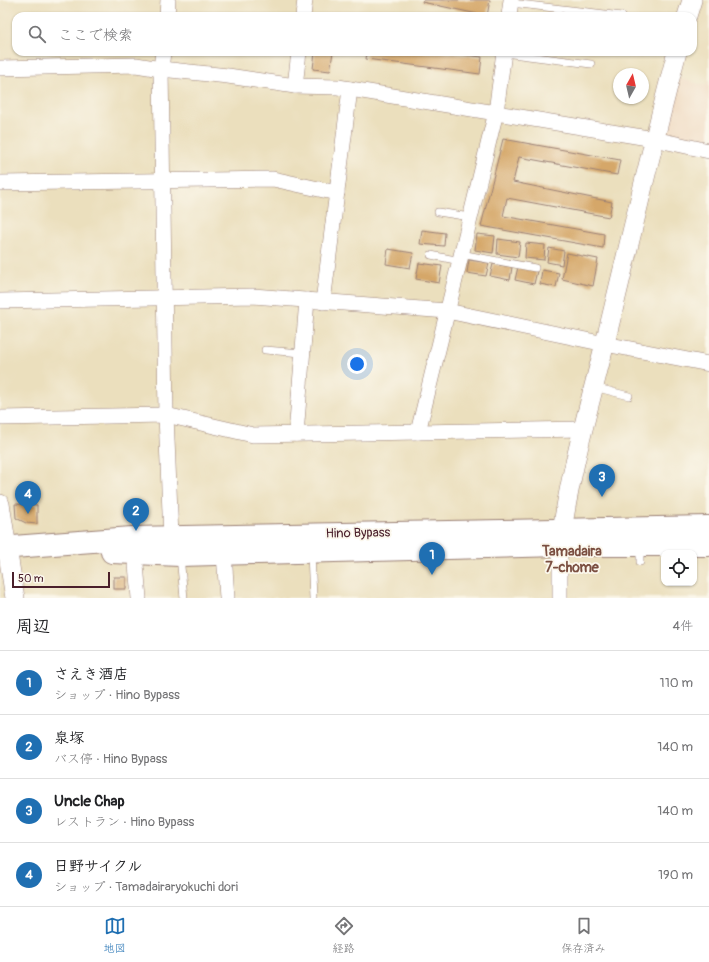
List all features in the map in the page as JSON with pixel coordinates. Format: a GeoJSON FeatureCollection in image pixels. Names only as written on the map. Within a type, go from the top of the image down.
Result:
{"type":"FeatureCollection","features":[{"type":"Feature","properties":{"kind":"highway","name":"Hino Bypass"},"geometry":{"type":"LineString","coordinates":[[3,548],[132,538],[224,553],[311,551],[709,527]]}},
{"type":"Feature","properties":{"kind":"highway","name":"Hino Bypass"},"geometry":{"type":"LineString","coordinates":[[3,548],[135,553],[176,546],[561,537],[640,554],[709,545]]}},
{"type":"Feature","properties":{"kind":"street"},"geometry":{"type":"LineString","coordinates":[[167,12],[168,0]]}},
{"type":"Feature","properties":{"kind":"street"},"geometry":{"type":"LineString","coordinates":[[304,12],[305,0]]}},
{"type":"Feature","properties":{"kind":"street"},"geometry":{"type":"LineString","coordinates":[[688,12],[692,0]]}},
{"type":"Feature","properties":{"kind":"street"},"geometry":{"type":"LineString","coordinates":[[163,56],[161,69],[166,415],[176,546]]}},
{"type":"Feature","properties":{"kind":"street"},"geometry":{"type":"LineString","coordinates":[[295,86],[299,56]]}},
{"type":"Feature","properties":{"kind":"street"},"geometry":{"type":"LineString","coordinates":[[418,432],[496,112],[503,56]]}},
{"type":"Feature","properties":{"kind":"street"},"geometry":{"type":"LineString","coordinates":[[560,598],[561,537],[582,429],[605,344],[654,139],[677,56]]}},
{"type":"Feature","properties":{"kind":"street"},"geometry":{"type":"LineString","coordinates":[[0,68],[136,65],[295,86],[338,87],[654,139],[709,151]]}},
{"type":"Feature","properties":{"kind":"street"},"geometry":{"type":"LineString","coordinates":[[323,302],[350,89]]}},
{"type":"Feature","properties":{"kind":"street"},"geometry":{"type":"LineString","coordinates":[[0,183],[273,179],[336,193]]}},
{"type":"Feature","properties":{"kind":"street"},"geometry":{"type":"LineString","coordinates":[[0,301],[253,296],[448,311],[709,364]]}},
{"type":"Feature","properties":{"kind":"street"},"geometry":{"type":"LineString","coordinates":[[296,434],[307,300]]}},
{"type":"Feature","properties":{"kind":"street"},"geometry":{"type":"LineString","coordinates":[[0,418],[166,415],[253,435],[582,429]]}},
{"type":"Feature","properties":{"kind":"street"},"geometry":{"type":"LineString","coordinates":[[0,504],[3,548],[15,598]]}},
{"type":"Feature","properties":{"kind":"street"},"geometry":{"type":"LineString","coordinates":[[135,553],[139,598]]}},
{"type":"Feature","properties":{"kind":"street"},"geometry":{"type":"LineString","coordinates":[[224,553],[227,598]]}},
{"type":"Feature","properties":{"kind":"lane"},"geometry":{"type":"LineString","coordinates":[[511,6],[578,12]]}},
{"type":"Feature","properties":{"kind":"lane"},"geometry":{"type":"LineString","coordinates":[[533,56],[591,64]]}},
{"type":"Feature","properties":{"kind":"lane"},"geometry":{"type":"LineString","coordinates":[[438,212],[470,217]]}},
{"type":"Feature","properties":{"kind":"lane"},"geometry":{"type":"LineString","coordinates":[[431,255],[535,268]]}},
{"type":"Feature","properties":{"kind":"lane"},"geometry":{"type":"LineString","coordinates":[[265,350],[302,354]]}},
{"type":"Feature","properties":{"kind":"lane"},"geometry":{"type":"LineString","coordinates":[[593,387],[629,396]]}},
{"type":"Feature","properties":{"kind":"lane"},"geometry":{"type":"LineString","coordinates":[[176,546],[184,598]]}},
{"type":"Feature","properties":{"kind":"lane"},"geometry":{"type":"LineString","coordinates":[[311,551],[313,598]]}},
{"type":"Feature","properties":{"kind":"shaded area"},"geometry":{"type":"Polygon","coordinates":[[[679,78],[706,86],[709,79],[709,143],[669,133],[664,128],[679,78]]]}},
{"type":"Feature","properties":{"kind":"building"},"geometry":{"type":"Polygon","coordinates":[[[423,0],[490,0],[488,12],[468,12],[422,2],[423,0]]]}},
{"type":"Feature","properties":{"kind":"building"},"geometry":{"type":"Polygon","coordinates":[[[315,56],[332,56],[330,71],[313,69],[315,56]]]}},
{"type":"Feature","properties":{"kind":"building"},"geometry":{"type":"Polygon","coordinates":[[[366,56],[482,57],[480,74],[366,59],[366,56]]]}},
{"type":"Feature","properties":{"kind":"building"},"geometry":{"type":"Polygon","coordinates":[[[503,139],[620,160],[617,175],[519,157],[513,182],[612,202],[609,217],[507,198],[503,216],[604,234],[603,248],[481,226],[503,139]]]}},
{"type":"Feature","properties":{"kind":"building"},"geometry":{"type":"Polygon","coordinates":[[[422,230],[445,233],[444,246],[420,244],[422,230]]]}},
{"type":"Feature","properties":{"kind":"building"},"geometry":{"type":"Polygon","coordinates":[[[477,234],[495,236],[493,253],[475,250],[477,234]]]}},
{"type":"Feature","properties":{"kind":"building"},"geometry":{"type":"Polygon","coordinates":[[[498,239],[520,242],[518,257],[497,254],[498,239]]]}},
{"type":"Feature","properties":{"kind":"building"},"geometry":{"type":"Polygon","coordinates":[[[526,243],[545,245],[544,260],[525,258],[526,243]]]}},
{"type":"Feature","properties":{"kind":"building"},"geometry":{"type":"Polygon","coordinates":[[[549,248],[564,251],[562,265],[547,262],[549,248]]]}},
{"type":"Feature","properties":{"kind":"building"},"geometry":{"type":"Polygon","coordinates":[[[388,249],[413,253],[410,268],[386,264],[388,249]]]}},
{"type":"Feature","properties":{"kind":"building"},"geometry":{"type":"Polygon","coordinates":[[[567,253],[598,259],[593,286],[562,279],[567,253]]]}},
{"type":"Feature","properties":{"kind":"building"},"geometry":{"type":"Polygon","coordinates":[[[469,260],[489,263],[486,276],[467,273],[469,260]]]}},
{"type":"Feature","properties":{"kind":"building"},"geometry":{"type":"Polygon","coordinates":[[[419,263],[442,266],[439,283],[416,279],[419,263]]]}},
{"type":"Feature","properties":{"kind":"building"},"geometry":{"type":"Polygon","coordinates":[[[493,264],[512,267],[510,280],[490,276],[493,264]]]}},
{"type":"Feature","properties":{"kind":"building"},"geometry":{"type":"Polygon","coordinates":[[[518,267],[537,271],[534,284],[515,280],[518,267]]]}},
{"type":"Feature","properties":{"kind":"building"},"geometry":{"type":"Polygon","coordinates":[[[542,270],[559,273],[556,287],[540,284],[542,270]]]}},
{"type":"Feature","properties":{"kind":"building"},"geometry":{"type":"Polygon","coordinates":[[[15,504],[37,505],[37,524],[26,523],[16,518],[15,504]]]}},
{"type":"Feature","properties":{"kind":"building"},"geometry":{"type":"Polygon","coordinates":[[[114,577],[126,577],[126,589],[114,589],[114,577]]]}},
{"type":"Feature","properties":{"kind":"place","name":"Uncle Chap"},"geometry":{"type":"Point","coordinates":[602,497]}},
{"type":"Feature","properties":{"kind":"place","name":"日野サイクル"},"geometry":{"type":"Point","coordinates":[28,514]}},
{"type":"Feature","properties":{"kind":"place","name":"泉塚"},"geometry":{"type":"Point","coordinates":[136,531]}},
{"type":"Feature","properties":{"kind":"place","name":"さえき酒店"},"geometry":{"type":"Point","coordinates":[432,575]}},
{"type":"Feature","properties":{"kind":"district","name":"Tamadaira 7-chome"},"geometry":{"type":"Point","coordinates":[572,560]}}]}
